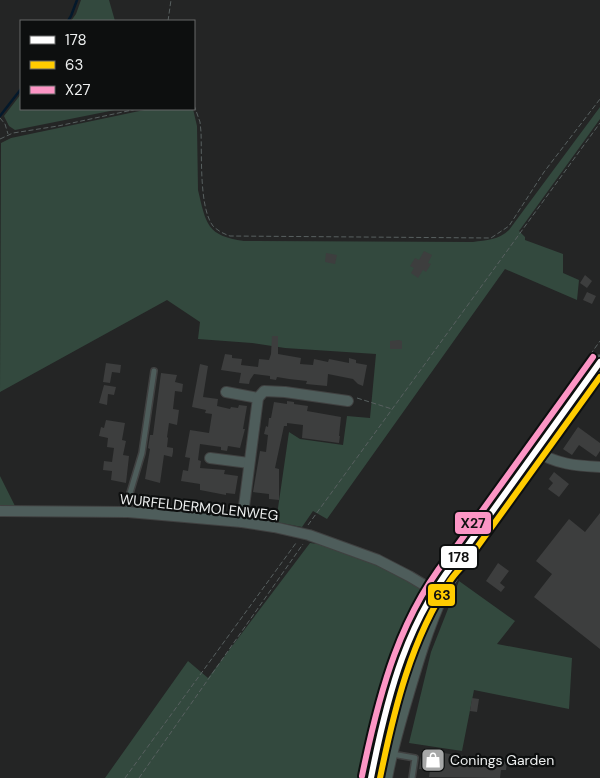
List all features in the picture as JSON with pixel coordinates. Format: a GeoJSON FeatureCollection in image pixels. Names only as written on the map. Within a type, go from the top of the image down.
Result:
{"type":"FeatureCollection","features":[{"type":"Feature","properties":{"kind":"main road"},"geometry":{"type":"LineString","coordinates":[[371,778],[389,696],[414,648],[452,562],[462,552],[600,362]]}},
{"type":"Feature","properties":{"kind":"main road"},"geometry":{"type":"LineString","coordinates":[[385,778],[414,648]]}},
{"type":"Feature","properties":{"kind":"street"},"geometry":{"type":"LineString","coordinates":[[242,522],[258,398],[264,391],[348,400]]}},
{"type":"Feature","properties":{"kind":"street"},"geometry":{"type":"LineString","coordinates":[[226,392],[258,398]]}},
{"type":"Feature","properties":{"kind":"street"},"geometry":{"type":"LineString","coordinates":[[536,451],[558,462],[600,468]]}},
{"type":"Feature","properties":{"kind":"street"},"geometry":{"type":"LineString","coordinates":[[210,458],[249,463]]}},
{"type":"Feature","properties":{"kind":"street","name":"WURFELDERMOLENWEG"},"geometry":{"type":"LineString","coordinates":[[0,511],[128,512],[242,522],[306,534],[378,560],[437,593]]}},
{"type":"Feature","properties":{"kind":"lane"},"geometry":{"type":"LineString","coordinates":[[128,512],[130,493],[142,453],[154,371]]}},
{"type":"Feature","properties":{"kind":"lane"},"geometry":{"type":"LineString","coordinates":[[390,754],[415,758],[412,778]]}},
{"type":"Feature","properties":{"kind":"path"},"geometry":{"type":"LineString","coordinates":[[168,20],[171,0]]}},
{"type":"Feature","properties":{"kind":"path"},"geometry":{"type":"LineString","coordinates":[[195,108],[201,132],[204,202],[210,220],[222,233],[230,236],[491,238],[509,226],[544,172],[600,99]]}},
{"type":"Feature","properties":{"kind":"path"},"geometry":{"type":"LineString","coordinates":[[0,139],[8,135],[132,110]]}},
{"type":"Feature","properties":{"kind":"path"},"geometry":{"type":"LineString","coordinates":[[0,118],[8,135]]}},
{"type":"Feature","properties":{"kind":"path"},"geometry":{"type":"LineString","coordinates":[[139,778],[392,409],[600,124]]}},
{"type":"Feature","properties":{"kind":"path"},"geometry":{"type":"LineString","coordinates":[[486,499],[600,341]]}},
{"type":"Feature","properties":{"kind":"path"},"geometry":{"type":"LineString","coordinates":[[348,400],[356,398],[392,409]]}},
{"type":"Feature","properties":{"kind":"path"},"geometry":{"type":"LineString","coordinates":[[125,778],[306,534]]}},
{"type":"Feature","properties":{"kind":"green space"},"geometry":{"type":"Polygon","coordinates":[[[81,0],[109,0],[115,20],[72,20],[81,0]]]}},
{"type":"Feature","properties":{"kind":"green space"},"geometry":{"type":"Polygon","coordinates":[[[20,95],[20,110],[115,110],[15,130],[9,126],[4,116],[20,95]]]}},
{"type":"Feature","properties":{"kind":"green space"},"geometry":{"type":"Polygon","coordinates":[[[600,107],[600,119],[519,231],[525,237],[525,240],[563,254],[563,273],[579,280],[577,300],[505,269],[327,519],[313,511],[302,527],[276,522],[289,432],[300,439],[343,445],[347,416],[370,418],[376,354],[285,348],[252,343],[198,339],[200,322],[167,300],[0,392],[1,143],[11,138],[144,110],[193,110],[197,126],[198,190],[203,212],[210,226],[222,236],[244,241],[473,242],[497,238],[509,230],[600,107]]]}},
{"type":"Feature","properties":{"kind":"green space"},"geometry":{"type":"Polygon","coordinates":[[[0,476],[15,506],[0,506],[0,476]]]}},
{"type":"Feature","properties":{"kind":"green space"},"geometry":{"type":"Polygon","coordinates":[[[310,543],[333,547],[382,567],[408,580],[423,593],[402,633],[386,675],[360,778],[105,778],[188,661],[208,678],[310,543]]]}},
{"type":"Feature","properties":{"kind":"green space"},"geometry":{"type":"Polygon","coordinates":[[[459,581],[515,621],[497,644],[572,658],[569,709],[474,690],[462,751],[409,743],[431,652],[459,581]]]}},
{"type":"Feature","properties":{"kind":"building"},"geometry":{"type":"Polygon","coordinates":[[[424,251],[432,255],[428,263],[431,264],[426,272],[423,270],[418,278],[411,273],[414,268],[410,266],[415,258],[419,260],[424,251]]]}},
{"type":"Feature","properties":{"kind":"building"},"geometry":{"type":"Polygon","coordinates":[[[326,253],[337,255],[335,264],[325,262],[326,253]]]}},
{"type":"Feature","properties":{"kind":"building"},"geometry":{"type":"Polygon","coordinates":[[[585,275],[592,281],[587,288],[580,283],[585,275]]]}},
{"type":"Feature","properties":{"kind":"building"},"geometry":{"type":"Polygon","coordinates":[[[587,292],[596,296],[592,304],[583,300],[587,292]]]}},
{"type":"Feature","properties":{"kind":"building"},"geometry":{"type":"Polygon","coordinates":[[[272,336],[278,336],[278,354],[301,358],[300,364],[313,365],[314,359],[328,362],[329,359],[349,363],[349,358],[356,360],[356,363],[367,365],[363,386],[353,379],[328,374],[327,386],[306,384],[307,381],[277,377],[276,380],[270,379],[270,376],[254,374],[249,384],[239,383],[241,373],[221,370],[225,354],[232,355],[232,358],[242,359],[241,365],[258,367],[259,359],[269,360],[272,336]]]}},
{"type":"Feature","properties":{"kind":"building"},"geometry":{"type":"Polygon","coordinates":[[[390,341],[402,341],[402,349],[390,349],[390,341]]]}},
{"type":"Feature","properties":{"kind":"building"},"geometry":{"type":"Polygon","coordinates":[[[106,363],[121,365],[120,373],[112,372],[110,383],[103,382],[106,363]]]}},
{"type":"Feature","properties":{"kind":"building"},"geometry":{"type":"Polygon","coordinates":[[[200,364],[208,366],[203,397],[218,399],[217,406],[230,409],[231,407],[238,408],[239,405],[247,406],[243,429],[245,429],[240,448],[228,446],[227,451],[221,450],[221,447],[200,444],[198,460],[201,461],[200,468],[225,470],[224,474],[238,476],[235,494],[226,493],[226,495],[200,490],[200,484],[181,481],[183,470],[188,471],[190,458],[185,457],[190,430],[209,433],[212,414],[205,413],[206,410],[192,407],[200,364]]]}},
{"type":"Feature","properties":{"kind":"building"},"geometry":{"type":"Polygon","coordinates":[[[161,373],[177,375],[175,382],[183,384],[182,392],[175,391],[173,409],[179,410],[177,425],[169,423],[167,437],[167,447],[173,448],[173,452],[172,457],[164,455],[160,483],[145,479],[150,449],[148,448],[150,435],[153,435],[161,373]]]}},
{"type":"Feature","properties":{"kind":"building"},"geometry":{"type":"Polygon","coordinates":[[[104,385],[116,387],[114,395],[108,394],[107,405],[99,403],[104,385]]]}},
{"type":"Feature","properties":{"kind":"building"},"geometry":{"type":"Polygon","coordinates":[[[287,401],[308,406],[307,411],[341,417],[339,443],[302,438],[303,425],[287,423],[287,426],[284,426],[275,468],[279,469],[279,500],[269,499],[269,494],[253,492],[260,451],[266,452],[268,435],[264,434],[266,426],[268,427],[269,418],[271,418],[274,402],[287,404],[287,401]]]}},
{"type":"Feature","properties":{"kind":"building"},"geometry":{"type":"Polygon","coordinates":[[[106,420],[125,423],[122,440],[126,441],[123,455],[129,456],[126,483],[111,480],[112,471],[103,470],[104,461],[112,462],[114,448],[107,447],[108,438],[99,436],[101,427],[104,428],[106,420]]]}},
{"type":"Feature","properties":{"kind":"building"},"geometry":{"type":"Polygon","coordinates":[[[578,427],[600,443],[600,451],[596,457],[579,445],[572,455],[563,449],[578,427]]]}},
{"type":"Feature","properties":{"kind":"building"},"geometry":{"type":"Polygon","coordinates":[[[554,472],[569,484],[559,497],[548,489],[553,483],[549,479],[554,472]]]}},
{"type":"Feature","properties":{"kind":"building"},"geometry":{"type":"Polygon","coordinates":[[[600,513],[600,649],[534,597],[552,574],[536,561],[569,519],[585,532],[600,513]]]}},
{"type":"Feature","properties":{"kind":"building"},"geometry":{"type":"Polygon","coordinates":[[[498,563],[509,571],[500,583],[505,587],[501,592],[486,581],[498,563]]]}},
{"type":"Feature","properties":{"kind":"building"},"geometry":{"type":"Polygon","coordinates":[[[472,698],[479,699],[477,712],[470,711],[472,698]]]}},
{"type":"Feature","properties":{"kind":"building"},"geometry":{"type":"Polygon","coordinates":[[[422,750],[507,762],[506,770],[501,770],[500,778],[429,777],[430,770],[419,769],[422,750]]]}},
{"type":"Feature","properties":{"kind":"building"},"geometry":{"type":"Polygon","coordinates":[[[520,757],[535,759],[533,768],[518,765],[520,757]]]}},
{"type":"Feature","properties":{"kind":"waterway"},"geometry":{"type":"LineString","coordinates":[[69,20],[77,0]]}},
{"type":"Feature","properties":{"kind":"waterway"},"geometry":{"type":"LineString","coordinates":[[0,116],[20,90]]}},
{"type":"Feature","properties":{"kind":"transit line","name":"X27"},"geometry":{"type":"LineString","coordinates":[[362,776],[384,684],[406,626],[420,599],[437,572],[593,357]]}},
{"type":"Feature","properties":{"kind":"transit line","name":"178"},"geometry":{"type":"LineString","coordinates":[[371,778],[392,688],[402,659],[427,603],[600,362]]}},
{"type":"Feature","properties":{"kind":"transit line","name":"63"},"geometry":{"type":"LineString","coordinates":[[380,778],[398,701],[414,651],[436,603],[452,578],[470,557],[600,377]]}},
{"type":"Feature","properties":{"kind":"place","name":"Conings Garden"},"geometry":{"type":"Point","coordinates":[433,760]}}]}
